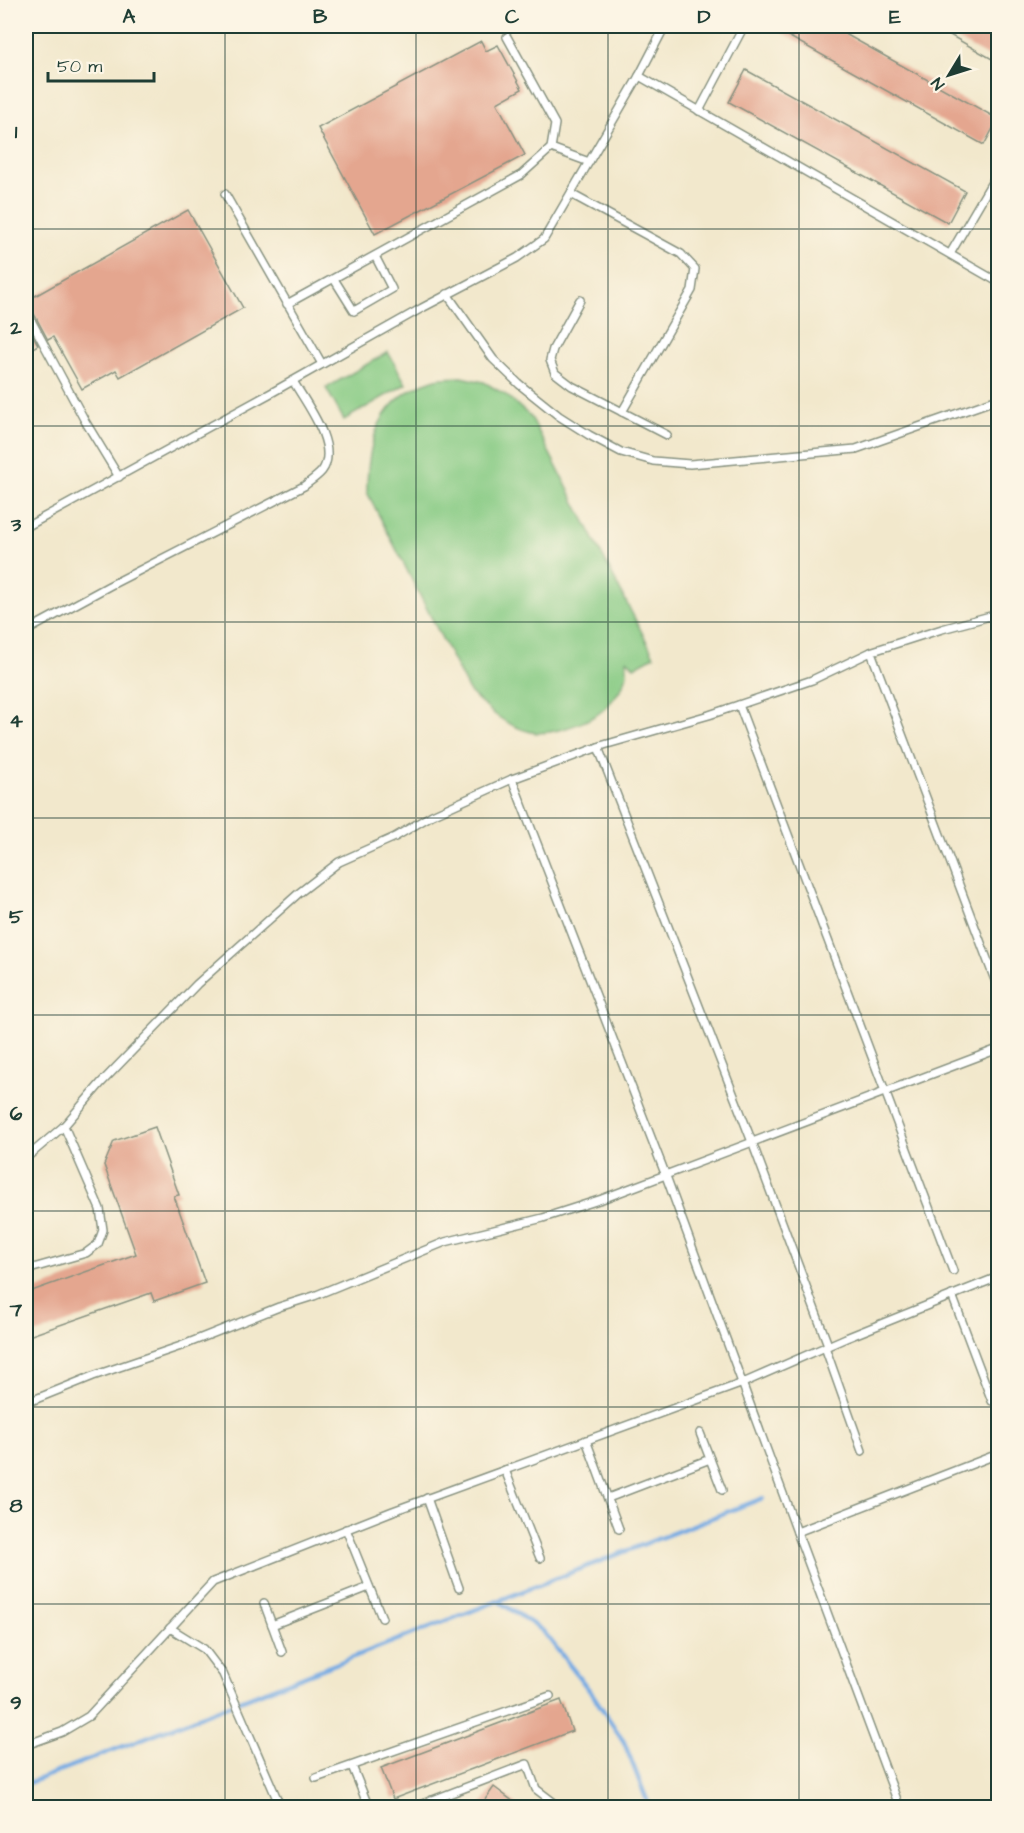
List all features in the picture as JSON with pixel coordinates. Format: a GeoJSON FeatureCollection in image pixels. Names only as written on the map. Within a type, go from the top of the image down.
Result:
{"type":"FeatureCollection","features":[{"type":"Feature","properties":{"kind":"lane"},"geometry":{"type":"LineString","coordinates":[[26,527],[447,294],[517,258],[544,238],[639,76],[665,26]]}},
{"type":"Feature","properties":{"kind":"lane"},"geometry":{"type":"LineString","coordinates":[[699,111],[744,26]]}},
{"type":"Feature","properties":{"kind":"lane"},"geometry":{"type":"LineString","coordinates":[[287,304],[521,176],[551,148],[555,124],[507,37]]}},
{"type":"Feature","properties":{"kind":"lane"},"geometry":{"type":"LineString","coordinates":[[639,76],[999,282]]}},
{"type":"Feature","properties":{"kind":"lane"},"geometry":{"type":"LineString","coordinates":[[551,148],[589,162]]}},
{"type":"Feature","properties":{"kind":"lane"},"geometry":{"type":"LineString","coordinates":[[950,254],[999,172]]}},
{"type":"Feature","properties":{"kind":"lane"},"geometry":{"type":"LineString","coordinates":[[225,194],[322,364]]}},
{"type":"Feature","properties":{"kind":"lane"},"geometry":{"type":"LineString","coordinates":[[571,194],[681,254],[694,269],[692,290],[622,412]]}},
{"type":"Feature","properties":{"kind":"lane"},"geometry":{"type":"LineString","coordinates":[[334,279],[354,311],[392,289],[375,256]]}},
{"type":"Feature","properties":{"kind":"lane"},"geometry":{"type":"LineString","coordinates":[[447,294],[493,359],[519,384],[559,416],[589,435],[621,452],[653,461],[690,464],[856,449],[999,399]]}},
{"type":"Feature","properties":{"kind":"lane"},"geometry":{"type":"LineString","coordinates":[[580,300],[553,350],[550,360],[555,373],[572,386],[667,435]]}},
{"type":"Feature","properties":{"kind":"lane"},"geometry":{"type":"LineString","coordinates":[[26,311],[85,421],[119,477]]}},
{"type":"Feature","properties":{"kind":"lane"},"geometry":{"type":"LineString","coordinates":[[26,631],[304,486],[322,471],[329,456],[326,441],[293,381]]}},
{"type":"Feature","properties":{"kind":"lane"},"geometry":{"type":"LineString","coordinates":[[26,1158],[64,1126],[101,1083],[196,984],[290,901],[339,862],[395,837],[432,815],[512,779],[598,747],[689,721],[812,680],[871,652],[942,629],[999,614]]}},
{"type":"Feature","properties":{"kind":"lane"},"geometry":{"type":"LineString","coordinates":[[871,652],[999,988]]}},
{"type":"Feature","properties":{"kind":"lane"},"geometry":{"type":"LineString","coordinates":[[739,705],[953,1271]]}},
{"type":"Feature","properties":{"kind":"lane"},"geometry":{"type":"LineString","coordinates":[[598,747],[752,1142],[862,1451]]}},
{"type":"Feature","properties":{"kind":"lane"},"geometry":{"type":"LineString","coordinates":[[512,779],[666,1176],[900,1808]]}},
{"type":"Feature","properties":{"kind":"lane"},"geometry":{"type":"LineString","coordinates":[[26,1403],[93,1376],[314,1296],[445,1242],[543,1218],[666,1176],[999,1049]]}},
{"type":"Feature","properties":{"kind":"lane"},"geometry":{"type":"LineString","coordinates":[[26,1270],[86,1253],[98,1244],[103,1230],[100,1209],[64,1126]]}},
{"type":"Feature","properties":{"kind":"lane"},"geometry":{"type":"LineString","coordinates":[[26,1745],[62,1732],[89,1716],[213,1582],[427,1498],[743,1383],[826,1346],[999,1277]]}},
{"type":"Feature","properties":{"kind":"lane"},"geometry":{"type":"LineString","coordinates":[[952,1295],[992,1401]]}},
{"type":"Feature","properties":{"kind":"lane"},"geometry":{"type":"LineString","coordinates":[[700,1432],[722,1490]]}},
{"type":"Feature","properties":{"kind":"lane"},"geometry":{"type":"LineString","coordinates":[[586,1440],[619,1529]]}},
{"type":"Feature","properties":{"kind":"lane"},"geometry":{"type":"LineString","coordinates":[[798,1532],[999,1454]]}},
{"type":"Feature","properties":{"kind":"lane"},"geometry":{"type":"LineString","coordinates":[[608,1498],[710,1459]]}},
{"type":"Feature","properties":{"kind":"lane"},"geometry":{"type":"LineString","coordinates":[[506,1470],[540,1558]]}},
{"type":"Feature","properties":{"kind":"lane"},"geometry":{"type":"LineString","coordinates":[[427,1498],[459,1588]]}},
{"type":"Feature","properties":{"kind":"lane"},"geometry":{"type":"LineString","coordinates":[[346,1529],[382,1618]]}},
{"type":"Feature","properties":{"kind":"lane"},"geometry":{"type":"LineString","coordinates":[[272,1625],[369,1587]]}},
{"type":"Feature","properties":{"kind":"lane"},"geometry":{"type":"LineString","coordinates":[[264,1603],[282,1652]]}},
{"type":"Feature","properties":{"kind":"lane"},"geometry":{"type":"LineString","coordinates":[[170,1628],[204,1648],[223,1674],[281,1808]]}},
{"type":"Feature","properties":{"kind":"lane"},"geometry":{"type":"LineString","coordinates":[[316,1778],[550,1696]]}},
{"type":"Feature","properties":{"kind":"lane"},"geometry":{"type":"LineString","coordinates":[[412,1808],[527,1764],[536,1789],[561,1808]]}},
{"type":"Feature","properties":{"kind":"lane"},"geometry":{"type":"LineString","coordinates":[[352,1766],[369,1808]]}},
{"type":"Feature","properties":{"kind":"lane"},"geometry":{"type":"LineString","coordinates":[[431,1800],[441,1808]]}},
{"type":"Feature","properties":{"kind":"lane"},"geometry":{"type":"LineString","coordinates":[[184,1808],[188,1806],[198,1808]]}},
{"type":"Feature","properties":{"kind":"green space"},"geometry":{"type":"Polygon","coordinates":[[[388,352],[406,384],[344,420],[326,388],[388,352]]]}},
{"type":"Feature","properties":{"kind":"green space"},"geometry":{"type":"Polygon","coordinates":[[[461,377],[484,382],[506,395],[531,417],[654,656],[634,667],[627,659],[626,678],[610,703],[592,718],[575,725],[547,732],[531,732],[513,726],[497,716],[469,691],[367,492],[370,455],[374,439],[388,409],[415,388],[436,379],[461,377]]]}},
{"type":"Feature","properties":{"kind":"building"},"geometry":{"type":"Polygon","coordinates":[[[770,26],[831,26],[998,119],[984,145],[770,26]]]}},
{"type":"Feature","properties":{"kind":"building"},"geometry":{"type":"Polygon","coordinates":[[[934,26],[992,26],[999,29],[999,63],[934,26]]]}},
{"type":"Feature","properties":{"kind":"building"},"geometry":{"type":"Polygon","coordinates":[[[481,41],[486,51],[498,45],[522,89],[497,103],[525,155],[375,234],[318,128],[481,41]]]}},
{"type":"Feature","properties":{"kind":"building"},"geometry":{"type":"Polygon","coordinates":[[[746,70],[965,191],[948,223],[729,102],[746,70]]]}},
{"type":"Feature","properties":{"kind":"building"},"geometry":{"type":"Polygon","coordinates":[[[188,210],[243,308],[120,377],[116,370],[82,389],[53,337],[48,340],[31,308],[26,305],[26,301],[188,210]]]}},
{"type":"Feature","properties":{"kind":"building"},"geometry":{"type":"Polygon","coordinates":[[[26,322],[38,345],[26,352],[26,322]]]}},
{"type":"Feature","properties":{"kind":"building"},"geometry":{"type":"Polygon","coordinates":[[[155,1127],[179,1195],[174,1196],[205,1283],[154,1301],[151,1293],[26,1337],[26,1293],[136,1254],[104,1165],[114,1141],[155,1127]]]}},
{"type":"Feature","properties":{"kind":"building"},"geometry":{"type":"Polygon","coordinates":[[[561,1700],[572,1731],[393,1799],[381,1768],[561,1700]]]}},
{"type":"Feature","properties":{"kind":"building"},"geometry":{"type":"Polygon","coordinates":[[[494,1787],[522,1808],[479,1808],[494,1787]]]}},
{"type":"Feature","properties":{"kind":"waterway"},"geometry":{"type":"LineString","coordinates":[[26,1784],[763,1498]]}},
{"type":"Feature","properties":{"kind":"waterway"},"geometry":{"type":"LineString","coordinates":[[498,1601],[543,1631],[593,1695],[624,1742],[650,1808]]}}]}
